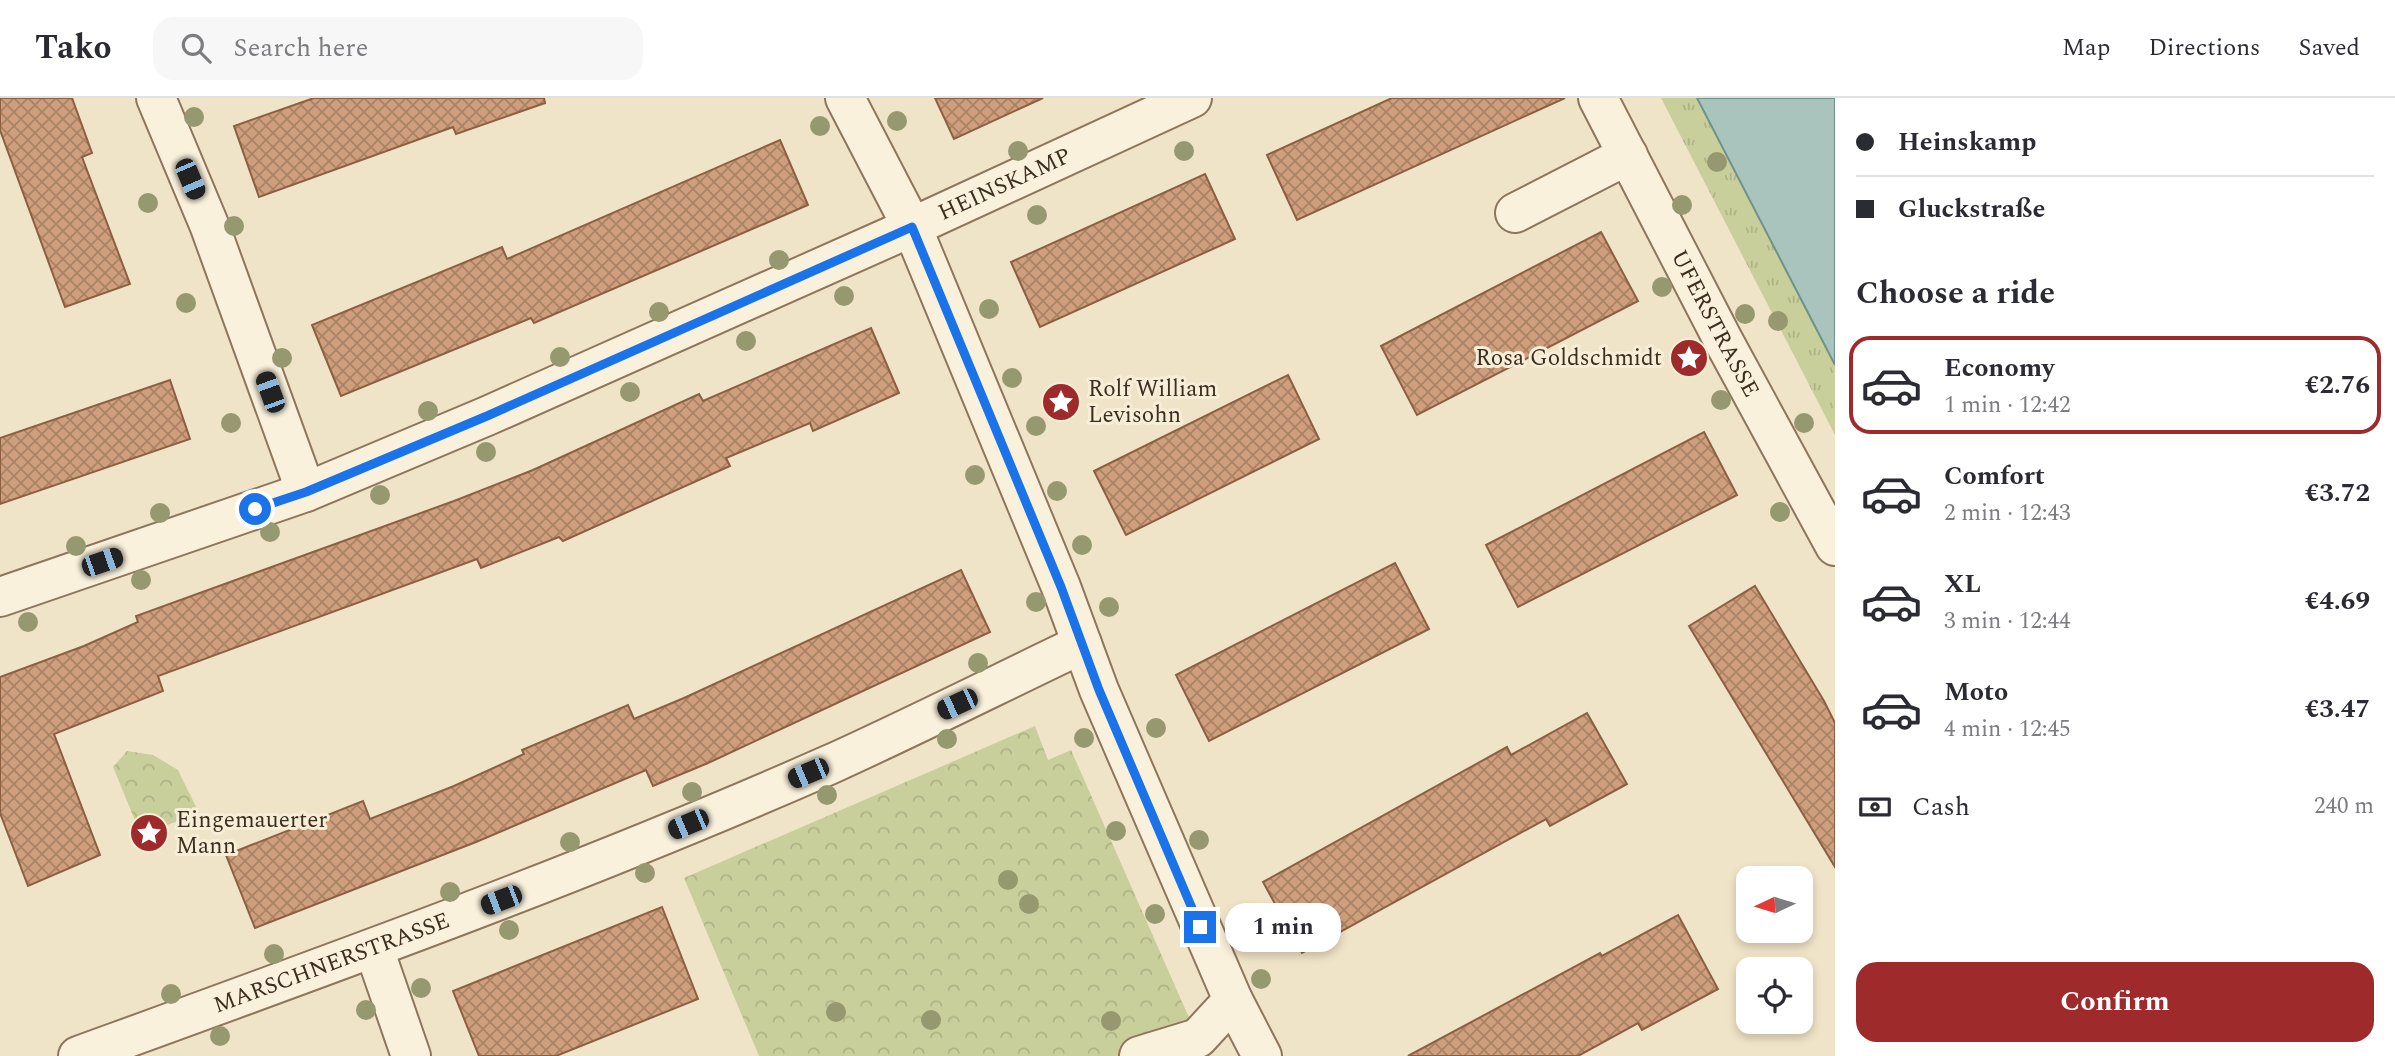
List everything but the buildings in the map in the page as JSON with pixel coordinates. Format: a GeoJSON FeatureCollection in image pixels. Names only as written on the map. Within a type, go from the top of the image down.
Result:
{"type":"FeatureCollection","features":[{"type":"Feature","properties":{"kind":"street"},"geometry":{"type":"LineString","coordinates":[[156,98],[210,227],[306,492]]}},
{"type":"Feature","properties":{"kind":"street"},"geometry":{"type":"LineString","coordinates":[[845,98],[912,227],[1034,522],[1099,690],[1233,1000],[1262,1056]]}},
{"type":"Feature","properties":{"kind":"street","name":"HEINSKAMP"},"geometry":{"type":"LineString","coordinates":[[0,597],[306,492],[487,416],[912,227],[1192,98]]}},
{"type":"Feature","properties":{"kind":"street","name":"UFERSTRASSE"},"geometry":{"type":"LineString","coordinates":[[1598,98],[1723,340],[1835,546]]}},
{"type":"Feature","properties":{"kind":"street"},"geometry":{"type":"LineString","coordinates":[[1515,213],[1628,155]]}},
{"type":"Feature","properties":{"kind":"street","name":"MARSCHNERSTRASSE"},"geometry":{"type":"LineString","coordinates":[[78,1056],[374,948],[577,870],[832,763],[1082,644]]}},
{"type":"Feature","properties":{"kind":"street"},"geometry":{"type":"LineString","coordinates":[[374,948],[411,1056]]}},
{"type":"Feature","properties":{"kind":"street"},"geometry":{"type":"LineString","coordinates":[[1139,1056],[1198,1038],[1233,1000]]}},
{"type":"Feature","properties":{"kind":"green space"},"geometry":{"type":"Polygon","coordinates":[[[1661,98],[1697,98],[1835,365],[1835,435],[1661,98]]]}},
{"type":"Feature","properties":{"kind":"green space"},"geometry":{"type":"Polygon","coordinates":[[[1035,726],[1048,760],[1071,750],[1198,1038],[1200,1056],[759,1056],[684,878],[1035,726]]]}},
{"type":"Feature","properties":{"kind":"green space"},"geometry":{"type":"Polygon","coordinates":[[[127,751],[153,755],[178,770],[199,813],[141,835],[113,767],[127,751]]]}},
{"type":"Feature","properties":{"kind":"water"},"geometry":{"type":"Polygon","coordinates":[[[1697,98],[1835,98],[1835,365],[1697,98]]]}},
{"type":"Feature","properties":{"kind":"place","name":"Rosa Goldschmidt"},"geometry":{"type":"Point","coordinates":[1689,358]}},
{"type":"Feature","properties":{"kind":"place","name":"Rolf William Levisohn"},"geometry":{"type":"Point","coordinates":[1061,402]}},
{"type":"Feature","properties":{"kind":"place","name":"Eingemauerter Mann"},"geometry":{"type":"Point","coordinates":[149,833]}},
{"type":"Feature","properties":{"kind":"route"},"geometry":{"type":"LineString","coordinates":[[255,509],[306,492],[487,416],[912,227],[1061,587],[1099,690],[1200,927]]}}]}
